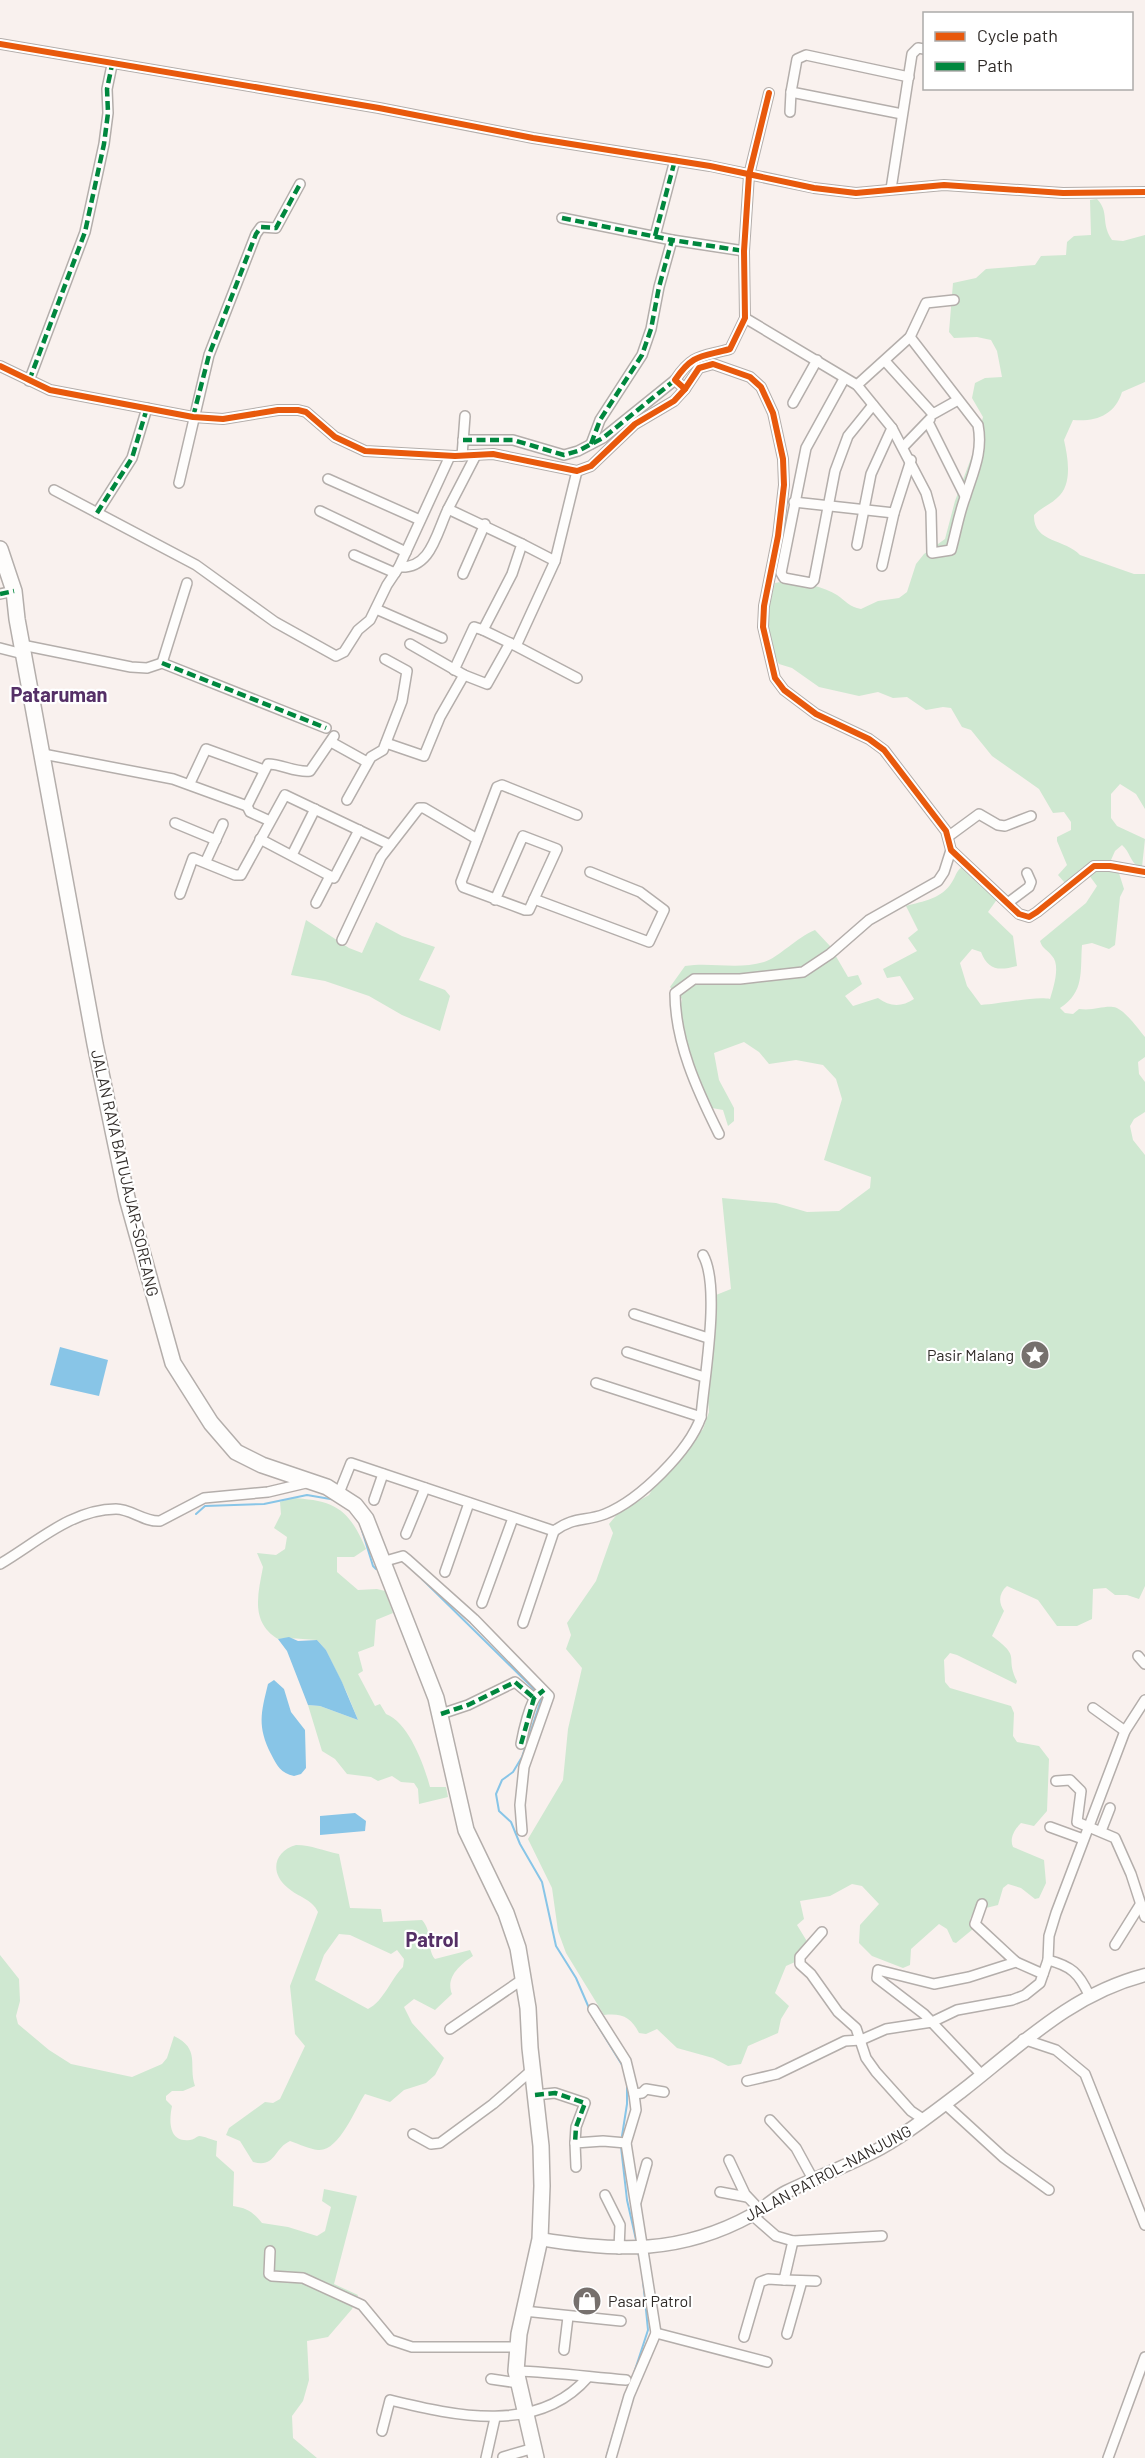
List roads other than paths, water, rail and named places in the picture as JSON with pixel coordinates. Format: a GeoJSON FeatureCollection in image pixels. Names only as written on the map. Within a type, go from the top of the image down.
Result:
{"type":"FeatureCollection","features":[{"type":"Feature","properties":{"kind":"highway","name":"JALAN RAYA BATUJAJAR-SOREANG"},"geometry":{"type":"LineString","coordinates":[[0,549],[7,592],[23,649],[44,754],[82,973],[127,1198],[173,1363],[211,1423],[236,1452],[262,1465],[339,1493],[355,1505],[366,1519],[430,1680],[441,1714],[466,1830],[510,1923],[518,1948],[528,2007],[532,2070],[541,2146],[540,2239],[524,2310],[518,2347],[517,2377],[535,2453]]}},
{"type":"Feature","properties":{"kind":"main road","name":"JALAN PATROL-NANJUNG"},"geometry":{"type":"LineString","coordinates":[[540,2239],[640,2249],[692,2241],[756,2212],[785,2192],[814,2181],[883,2147],[945,2104],[1023,2039],[1089,1995],[1145,1975]]}},
{"type":"Feature","properties":{"kind":"street"},"geometry":{"type":"LineString","coordinates":[[0,44],[675,160],[843,192],[944,185],[1063,193],[1145,192]]}},
{"type":"Feature","properties":{"kind":"street"},"geometry":{"type":"LineString","coordinates":[[891,189],[912,54],[918,48],[923,49]]}},
{"type":"Feature","properties":{"kind":"street"},"geometry":{"type":"LineString","coordinates":[[790,112],[796,59],[806,55],[909,77]]}},
{"type":"Feature","properties":{"kind":"street"},"geometry":{"type":"LineString","coordinates":[[29,381],[86,232],[104,144],[108,113],[107,89],[112,64]]}},
{"type":"Feature","properties":{"kind":"street"},"geometry":{"type":"LineString","coordinates":[[791,92],[902,114]]}},
{"type":"Feature","properties":{"kind":"street"},"geometry":{"type":"LineString","coordinates":[[463,440],[513,440],[564,455],[603,438],[675,380],[690,360],[699,355],[730,349],[745,318],[744,251],[749,175],[769,93]]}},
{"type":"Feature","properties":{"kind":"street"},"geometry":{"type":"LineString","coordinates":[[655,236],[675,160]]}},
{"type":"Feature","properties":{"kind":"street"},"geometry":{"type":"LineString","coordinates":[[178,483],[209,355],[256,234],[261,228],[276,228],[300,184]]}},
{"type":"Feature","properties":{"kind":"street"},"geometry":{"type":"LineString","coordinates":[[562,218],[672,240],[744,251]]}},
{"type":"Feature","properties":{"kind":"street"},"geometry":{"type":"LineString","coordinates":[[591,444],[603,414],[642,355],[651,329],[658,287],[672,240]]}},
{"type":"Feature","properties":{"kind":"street"},"geometry":{"type":"LineString","coordinates":[[857,385],[910,337],[926,303],[954,300]]}},
{"type":"Feature","properties":{"kind":"street"},"geometry":{"type":"LineString","coordinates":[[745,318],[857,385],[892,428],[911,460],[926,493],[931,511],[932,553],[951,550],[965,496],[976,468],[981,441],[978,425],[910,337]]}},
{"type":"Feature","properties":{"kind":"street"},"geometry":{"type":"LineString","coordinates":[[793,403],[816,360]]}},
{"type":"Feature","properties":{"kind":"street"},"geometry":{"type":"LineString","coordinates":[[885,361],[930,418],[965,496]]}},
{"type":"Feature","properties":{"kind":"street"},"geometry":{"type":"LineString","coordinates":[[1,369],[73,396],[193,417],[230,418],[294,409],[306,412],[335,437],[365,451],[510,458],[577,471],[591,466],[635,424],[674,401],[699,368],[714,364],[750,377],[761,387],[773,412],[783,459],[784,485],[763,627],[775,678],[784,690],[816,714],[869,739],[884,750],[949,836],[951,850],[944,872],[938,881],[869,920],[830,954],[803,972],[740,979],[694,979],[675,993],[675,1018],[698,1091],[719,1134]]}},
{"type":"Feature","properties":{"kind":"street"},"geometry":{"type":"LineString","coordinates":[[844,379],[806,448],[781,573],[784,578],[811,583],[817,574],[835,471],[848,436],[873,405]]}},
{"type":"Feature","properties":{"kind":"street"},"geometry":{"type":"LineString","coordinates":[[675,380],[685,389]]}},
{"type":"Feature","properties":{"kind":"street"},"geometry":{"type":"LineString","coordinates":[[903,447],[930,418],[958,400]]}},
{"type":"Feature","properties":{"kind":"street"},"geometry":{"type":"LineString","coordinates":[[97,513],[132,458],[147,408]]}},
{"type":"Feature","properties":{"kind":"street"},"geometry":{"type":"LineString","coordinates":[[462,456],[465,416]]}},
{"type":"Feature","properties":{"kind":"street"},"geometry":{"type":"LineString","coordinates":[[857,545],[862,509],[871,474],[892,428]]}},
{"type":"Feature","properties":{"kind":"street"},"geometry":{"type":"LineString","coordinates":[[510,458],[513,440]]}},
{"type":"Feature","properties":{"kind":"street"},"geometry":{"type":"LineString","coordinates":[[354,555],[397,570],[412,568],[422,563],[476,455]]}},
{"type":"Feature","properties":{"kind":"street"},"geometry":{"type":"LineString","coordinates":[[54,490],[196,565],[284,628],[336,656],[344,652],[376,609],[406,552],[450,456]]}},
{"type":"Feature","properties":{"kind":"street"},"geometry":{"type":"LineString","coordinates":[[882,566],[894,513],[911,460]]}},
{"type":"Feature","properties":{"kind":"street"},"geometry":{"type":"LineString","coordinates":[[410,644],[454,670],[487,684],[513,644],[555,561],[577,471]]}},
{"type":"Feature","properties":{"kind":"street"},"geometry":{"type":"LineString","coordinates":[[328,479],[420,520]]}},
{"type":"Feature","properties":{"kind":"street"},"geometry":{"type":"LineString","coordinates":[[794,502],[894,513]]}},
{"type":"Feature","properties":{"kind":"street"},"geometry":{"type":"LineString","coordinates":[[448,509],[485,524],[555,561]]}},
{"type":"Feature","properties":{"kind":"street"},"geometry":{"type":"LineString","coordinates":[[320,511],[406,552]]}},
{"type":"Feature","properties":{"kind":"street"},"geometry":{"type":"LineString","coordinates":[[463,574],[485,524]]}},
{"type":"Feature","properties":{"kind":"street"},"geometry":{"type":"LineString","coordinates":[[483,630],[512,574],[522,543]]}},
{"type":"Feature","properties":{"kind":"street"},"geometry":{"type":"LineString","coordinates":[[162,663],[187,583]]}},
{"type":"Feature","properties":{"kind":"street"},"geometry":{"type":"LineString","coordinates":[[376,609],[442,638]]}},
{"type":"Feature","properties":{"kind":"street"},"geometry":{"type":"LineString","coordinates":[[454,670],[474,627],[513,644],[577,678]]}},
{"type":"Feature","properties":{"kind":"street"},"geometry":{"type":"LineString","coordinates":[[0,648],[23,649],[131,667],[147,668],[162,663],[326,728]]}},
{"type":"Feature","properties":{"kind":"street"},"geometry":{"type":"LineString","coordinates":[[347,800],[372,754],[383,750],[402,701],[407,671],[385,659]]}},
{"type":"Feature","properties":{"kind":"street"},"geometry":{"type":"LineString","coordinates":[[386,743],[424,756],[440,717],[464,675]]}},
{"type":"Feature","properties":{"kind":"street"},"geometry":{"type":"LineString","coordinates":[[270,821],[250,812],[248,806],[268,764],[286,765],[301,772],[310,771],[332,739],[367,762]]}},
{"type":"Feature","properties":{"kind":"street"},"geometry":{"type":"LineString","coordinates":[[190,783],[206,749],[264,770]]}},
{"type":"Feature","properties":{"kind":"street"},"geometry":{"type":"LineString","coordinates":[[44,754],[190,783],[248,806]]}},
{"type":"Feature","properties":{"kind":"street"},"geometry":{"type":"LineString","coordinates":[[495,900],[523,836],[557,849],[529,910],[495,900],[461,885],[499,786],[577,815]]}},
{"type":"Feature","properties":{"kind":"street"},"geometry":{"type":"LineString","coordinates":[[180,894],[193,858],[206,861],[235,875],[241,875],[285,795],[390,846]]}},
{"type":"Feature","properties":{"kind":"street"},"geometry":{"type":"LineString","coordinates":[[342,940],[381,857],[422,808],[477,839]]}},
{"type":"Feature","properties":{"kind":"street"},"geometry":{"type":"LineString","coordinates":[[292,855],[315,809]]}},
{"type":"Feature","properties":{"kind":"street"},"geometry":{"type":"LineString","coordinates":[[949,836],[979,814],[998,825],[1005,826],[1031,816]]}},
{"type":"Feature","properties":{"kind":"street"},"geometry":{"type":"LineString","coordinates":[[175,823],[216,840]]}},
{"type":"Feature","properties":{"kind":"street"},"geometry":{"type":"LineString","coordinates":[[206,861],[224,824]]}},
{"type":"Feature","properties":{"kind":"street"},"geometry":{"type":"LineString","coordinates":[[260,839],[335,878],[359,830]]}},
{"type":"Feature","properties":{"kind":"street"},"geometry":{"type":"LineString","coordinates":[[951,850],[1009,902],[1019,914],[1029,917],[1094,866],[1110,866],[1145,872]]}},
{"type":"Feature","properties":{"kind":"street"},"geometry":{"type":"LineString","coordinates":[[534,899],[649,942],[664,910],[640,892],[590,872]]}},
{"type":"Feature","properties":{"kind":"street"},"geometry":{"type":"LineString","coordinates":[[1009,902],[1029,887],[1031,882],[1027,873]]}},
{"type":"Feature","properties":{"kind":"street"},"geometry":{"type":"LineString","coordinates":[[316,903],[330,876]]}},
{"type":"Feature","properties":{"kind":"street"},"geometry":{"type":"LineString","coordinates":[[523,1623],[554,1532],[568,1521],[593,1518],[627,1502],[675,1457],[696,1430],[701,1417],[708,1338],[710,1280],[704,1255]]}},
{"type":"Feature","properties":{"kind":"street"},"geometry":{"type":"LineString","coordinates":[[634,1314],[708,1338]]}},
{"type":"Feature","properties":{"kind":"street"},"geometry":{"type":"LineString","coordinates":[[627,1352],[704,1377]]}},
{"type":"Feature","properties":{"kind":"street"},"geometry":{"type":"LineString","coordinates":[[596,1383],[701,1417]]}},
{"type":"Feature","properties":{"kind":"street"},"geometry":{"type":"LineString","coordinates":[[339,1493],[351,1463],[554,1532]]}},
{"type":"Feature","properties":{"kind":"street"},"geometry":{"type":"LineString","coordinates":[[374,1500],[384,1474]]}},
{"type":"Feature","properties":{"kind":"street"},"geometry":{"type":"LineString","coordinates":[[0,1564],[74,1518],[94,1512],[122,1509],[160,1521],[204,1498],[268,1492],[311,1482]]}},
{"type":"Feature","properties":{"kind":"street"},"geometry":{"type":"LineString","coordinates":[[406,1534],[425,1488]]}},
{"type":"Feature","properties":{"kind":"street"},"geometry":{"type":"LineString","coordinates":[[445,1572],[469,1503]]}},
{"type":"Feature","properties":{"kind":"street"},"geometry":{"type":"LineString","coordinates":[[482,1603],[513,1518]]}},
{"type":"Feature","properties":{"kind":"street"},"geometry":{"type":"LineString","coordinates":[[382,1562],[403,1556],[408,1560],[474,1619],[542,1696]]}},
{"type":"Feature","properties":{"kind":"street"},"geometry":{"type":"LineString","coordinates":[[1138,1656],[1145,1664]]}},
{"type":"Feature","properties":{"kind":"street"},"geometry":{"type":"LineString","coordinates":[[441,1714],[468,1705],[515,1683],[542,1696]]}},
{"type":"Feature","properties":{"kind":"street"},"geometry":{"type":"LineString","coordinates":[[521,1744],[542,1696]]}},
{"type":"Feature","properties":{"kind":"street"},"geometry":{"type":"LineString","coordinates":[[522,1831],[520,1805],[524,1767],[542,1696]]}},
{"type":"Feature","properties":{"kind":"street"},"geometry":{"type":"LineString","coordinates":[[747,2081],[777,2074],[845,2041],[861,2040],[886,2029],[932,2022],[957,2010],[1012,2000],[1025,1995],[1040,1983],[1047,1960],[1049,1936],[1083,1839],[1125,1731],[1145,1700]]}},
{"type":"Feature","properties":{"kind":"street"},"geometry":{"type":"LineString","coordinates":[[1093,1708],[1125,1731]]}},
{"type":"Feature","properties":{"kind":"street"},"geometry":{"type":"LineString","coordinates":[[1056,1781],[1070,1780],[1078,1785],[1081,1797],[1076,1820],[1115,1838],[1131,1874],[1145,1917]]}},
{"type":"Feature","properties":{"kind":"street"},"geometry":{"type":"LineString","coordinates":[[1101,1831],[1110,1808]]}},
{"type":"Feature","properties":{"kind":"street"},"geometry":{"type":"LineString","coordinates":[[1050,1827],[1083,1839]]}},
{"type":"Feature","properties":{"kind":"street"},"geometry":{"type":"LineString","coordinates":[[982,1904],[975,1924],[1016,1962],[1043,1974]]}},
{"type":"Feature","properties":{"kind":"street"},"geometry":{"type":"LineString","coordinates":[[1115,1945],[1140,1905]]}},
{"type":"Feature","properties":{"kind":"street"},"geometry":{"type":"LineString","coordinates":[[822,1932],[800,1957],[800,1964],[811,1974],[838,2012],[852,2023],[861,2040],[866,2058],[876,2072],[911,2111],[923,2119]]}},
{"type":"Feature","properties":{"kind":"street"},"geometry":{"type":"LineString","coordinates":[[1047,1960],[1066,1965],[1076,1971],[1089,1995]]}},
{"type":"Feature","properties":{"kind":"street"},"geometry":{"type":"LineString","coordinates":[[981,2074],[932,2022],[877,1978],[878,1970],[934,1984],[969,1977],[1016,1962]]}},
{"type":"Feature","properties":{"kind":"street"},"geometry":{"type":"LineString","coordinates":[[450,2029],[523,1979]]}},
{"type":"Feature","properties":{"kind":"street"},"geometry":{"type":"LineString","coordinates":[[593,2009],[626,2061],[634,2094],[636,2110],[626,2143],[640,2249],[656,2333],[629,2396],[610,2458]]}},
{"type":"Feature","properties":{"kind":"street"},"geometry":{"type":"LineString","coordinates":[[1023,2039],[1056,2050],[1085,2074],[1145,2226]]}},
{"type":"Feature","properties":{"kind":"street"},"geometry":{"type":"LineString","coordinates":[[413,2134],[431,2144],[440,2143],[493,2104],[532,2070]]}},
{"type":"Feature","properties":{"kind":"street"},"geometry":{"type":"LineString","coordinates":[[634,2094],[642,2093],[645,2089],[664,2092]]}},
{"type":"Feature","properties":{"kind":"street"},"geometry":{"type":"LineString","coordinates":[[535,2095],[555,2093],[585,2103],[576,2127],[576,2167]]}},
{"type":"Feature","properties":{"kind":"street"},"geometry":{"type":"LineString","coordinates":[[945,2104],[1003,2157],[1049,2190]]}},
{"type":"Feature","properties":{"kind":"street"},"geometry":{"type":"LineString","coordinates":[[770,2120],[796,2148],[814,2181]]}},
{"type":"Feature","properties":{"kind":"street"},"geometry":{"type":"LineString","coordinates":[[575,2143],[603,2141],[626,2143]]}},
{"type":"Feature","properties":{"kind":"street"},"geometry":{"type":"LineString","coordinates":[[729,2160],[756,2212],[776,2236],[793,2241],[882,2236]]}},
{"type":"Feature","properties":{"kind":"street"},"geometry":{"type":"LineString","coordinates":[[635,2207],[647,2163]]}},
{"type":"Feature","properties":{"kind":"street"},"geometry":{"type":"LineString","coordinates":[[720,2192],[747,2197]]}},
{"type":"Feature","properties":{"kind":"street"},"geometry":{"type":"LineString","coordinates":[[605,2195],[620,2225],[619,2248]]}},
{"type":"Feature","properties":{"kind":"street"},"geometry":{"type":"LineString","coordinates":[[784,2280],[793,2241]]}},
{"type":"Feature","properties":{"kind":"street"},"geometry":{"type":"LineString","coordinates":[[270,2251],[269,2274],[303,2278],[362,2305],[391,2340],[412,2347],[441,2349],[518,2347]]}},
{"type":"Feature","properties":{"kind":"street"},"geometry":{"type":"LineString","coordinates":[[744,2337],[760,2282],[768,2279],[816,2281]]}},
{"type":"Feature","properties":{"kind":"street"},"geometry":{"type":"LineString","coordinates":[[787,2334],[802,2281]]}},
{"type":"Feature","properties":{"kind":"street"},"geometry":{"type":"LineString","coordinates":[[524,2310],[568,2317],[621,2320]]}},
{"type":"Feature","properties":{"kind":"street"},"geometry":{"type":"LineString","coordinates":[[564,2350],[568,2317]]}},
{"type":"Feature","properties":{"kind":"street"},"geometry":{"type":"LineString","coordinates":[[656,2333],[767,2362]]}},
{"type":"Feature","properties":{"kind":"street"},"geometry":{"type":"LineString","coordinates":[[1108,2458],[1145,2357]]}},
{"type":"Feature","properties":{"kind":"street"},"geometry":{"type":"LineString","coordinates":[[491,2379],[555,2372],[626,2380]]}},
{"type":"Feature","properties":{"kind":"street"},"geometry":{"type":"LineString","coordinates":[[382,2431],[390,2400],[495,2418],[538,2411],[571,2396],[588,2377]]}},
{"type":"Feature","properties":{"kind":"street"},"geometry":{"type":"LineString","coordinates":[[486,2458],[495,2418]]}},
{"type":"Feature","properties":{"kind":"street"},"geometry":{"type":"LineString","coordinates":[[503,2457],[535,2453]]}},
{"type":"Feature","properties":{"kind":"water"},"geometry":{"type":"Polygon","coordinates":[[[60,1347],[108,1360],[99,1396],[50,1385],[60,1347]]]}},
{"type":"Feature","properties":{"kind":"water"},"geometry":{"type":"Polygon","coordinates":[[[289,1637],[298,1641],[317,1640],[326,1650],[358,1720],[320,1706],[308,1705],[287,1651],[278,1639],[289,1637]]]}},
{"type":"Feature","properties":{"kind":"water"},"geometry":{"type":"Polygon","coordinates":[[[274,1680],[284,1689],[291,1712],[305,1730],[306,1768],[301,1774],[294,1776],[286,1773],[277,1765],[262,1727],[268,1684],[274,1680]]]}},
{"type":"Feature","properties":{"kind":"water"},"geometry":{"type":"Polygon","coordinates":[[[355,1813],[366,1821],[365,1831],[320,1835],[320,1816],[355,1813]]]}},
{"type":"Feature","properties":{"kind":"waterway"},"geometry":{"type":"LineString","coordinates":[[196,1514],[205,1506],[264,1504],[307,1495],[336,1500]]}},
{"type":"Feature","properties":{"kind":"waterway"},"geometry":{"type":"LineString","coordinates":[[361,1527],[373,1566],[378,1568]]}},
{"type":"Feature","properties":{"kind":"waterway"},"geometry":{"type":"LineString","coordinates":[[422,1579],[542,1697],[522,1757],[513,1772],[502,1780],[496,1794],[499,1811],[511,1822],[520,1844],[542,1882],[556,1946],[576,1978],[589,2008]]}},
{"type":"Feature","properties":{"kind":"waterway"},"geometry":{"type":"LineString","coordinates":[[592,2016],[624,2068]]}},
{"type":"Feature","properties":{"kind":"waterway"},"geometry":{"type":"LineString","coordinates":[[622,2136],[627,2104],[627,2082]]}},
{"type":"Feature","properties":{"kind":"waterway"},"geometry":{"type":"LineString","coordinates":[[621,2147],[627,2200],[637,2244]]}},
{"type":"Feature","properties":{"kind":"waterway"},"geometry":{"type":"LineString","coordinates":[[638,2252],[641,2264]]}},
{"type":"Feature","properties":{"kind":"waterway"},"geometry":{"type":"LineString","coordinates":[[634,2373],[648,2330],[642,2270]]}},
{"type":"Feature","properties":{"kind":"waterway"},"geometry":{"type":"LineString","coordinates":[[607,2455],[619,2415]]}},
{"type":"Feature","properties":{"kind":"place","name":"Pasir Malang"},"geometry":{"type":"Point","coordinates":[1035,1355]}},
{"type":"Feature","properties":{"kind":"place","name":"Pasar Patrol"},"geometry":{"type":"Point","coordinates":[587,2301]}},
{"type":"Feature","properties":{"kind":"district","name":"Pataruman"},"geometry":{"type":"Point","coordinates":[59,695]}},
{"type":"Feature","properties":{"kind":"district","name":"Patrol"},"geometry":{"type":"Point","coordinates":[432,1940]}}]}
